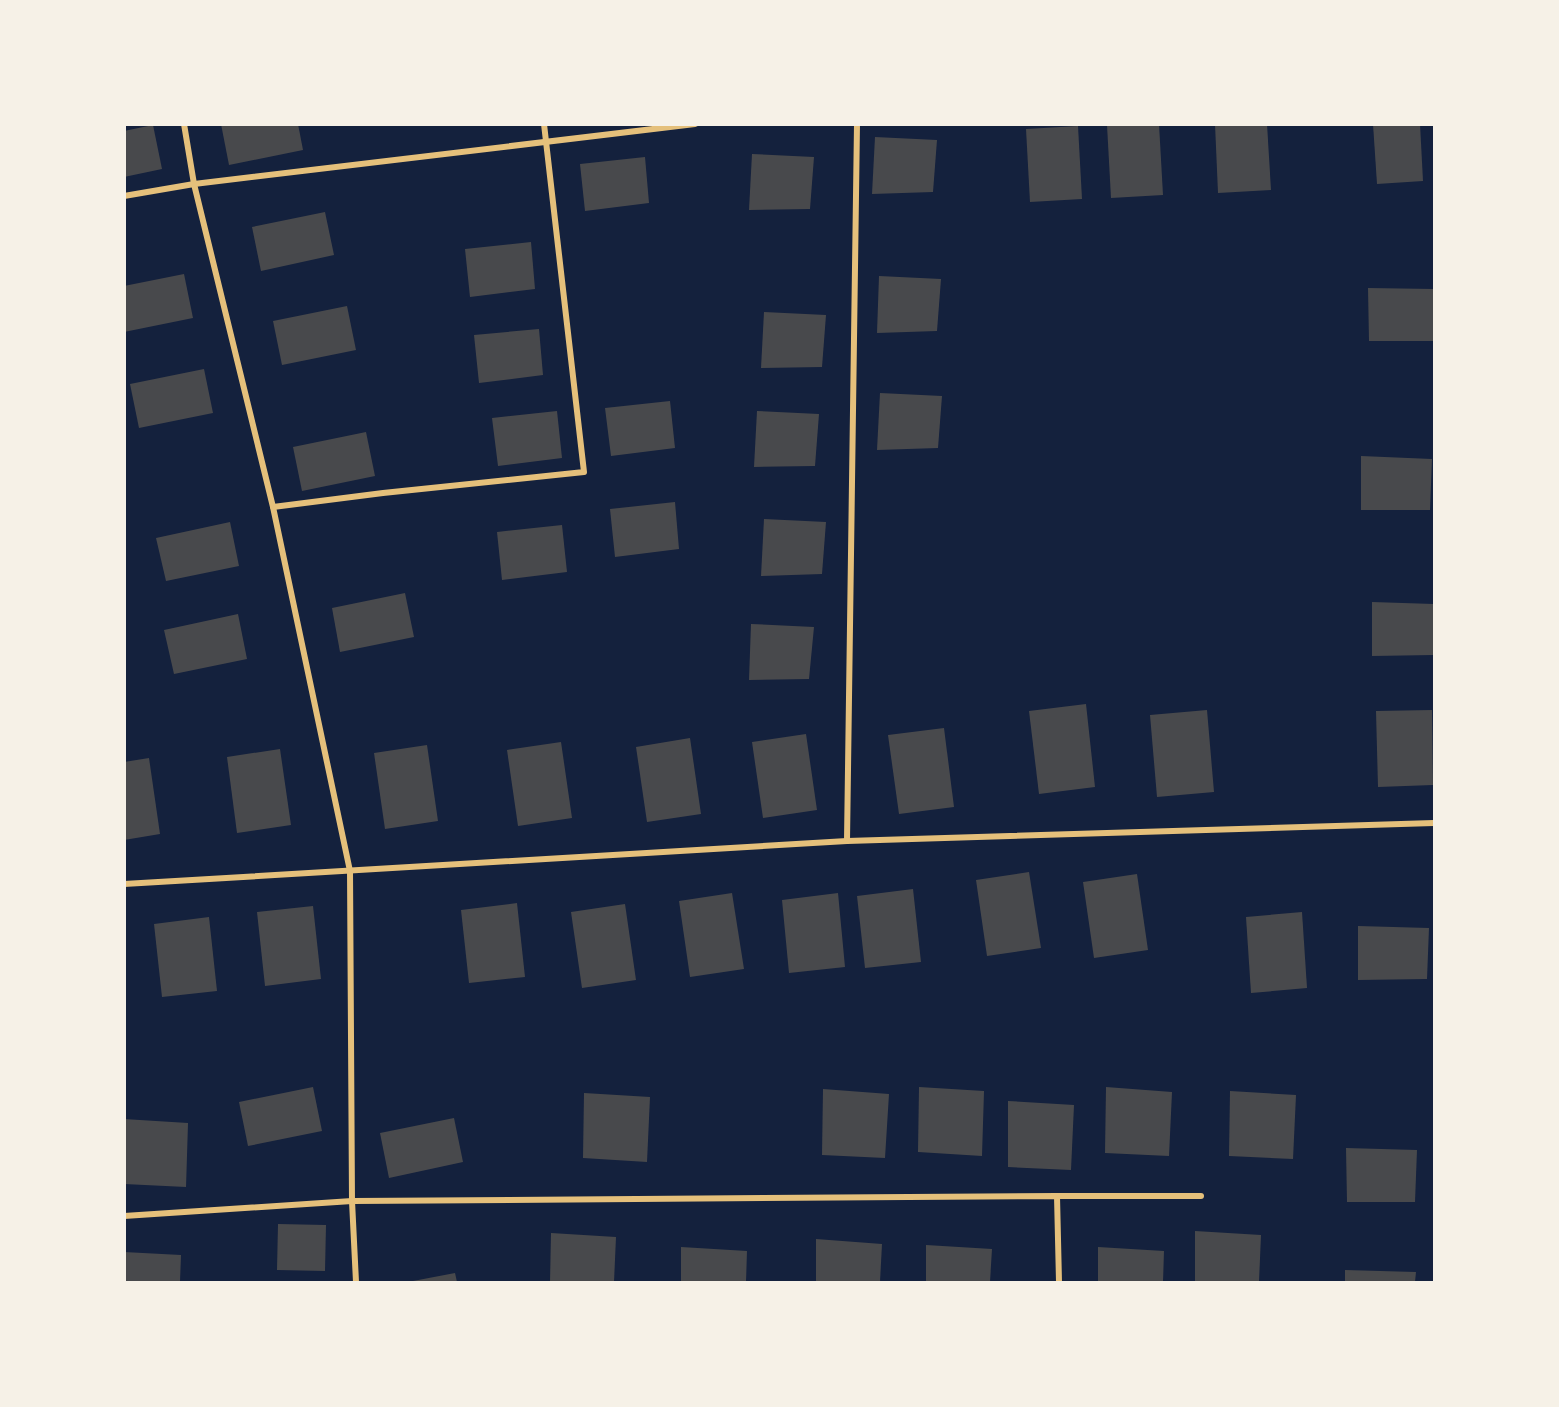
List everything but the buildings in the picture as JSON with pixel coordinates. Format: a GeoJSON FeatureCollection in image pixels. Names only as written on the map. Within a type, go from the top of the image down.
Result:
{"type":"FeatureCollection","features":[{"type":"Feature","properties":{"kind":"street"},"geometry":{"type":"LineString","coordinates":[[184,124],[194,183],[273,507],[350,871],[352,1201],[356,1282]]}},
{"type":"Feature","properties":{"kind":"street"},"geometry":{"type":"LineString","coordinates":[[273,507],[584,472],[544,124]]}},
{"type":"Feature","properties":{"kind":"street"},"geometry":{"type":"LineString","coordinates":[[124,196],[194,183],[695,124]]}},
{"type":"Feature","properties":{"kind":"street"},"geometry":{"type":"LineString","coordinates":[[848,841],[857,124]]}},
{"type":"Feature","properties":{"kind":"street"},"geometry":{"type":"LineString","coordinates":[[124,884],[848,841],[1434,823]]}},
{"type":"Feature","properties":{"kind":"street"},"geometry":{"type":"LineString","coordinates":[[1057,1196],[1059,1282]]}},
{"type":"Feature","properties":{"kind":"street"},"geometry":{"type":"LineString","coordinates":[[124,1216],[352,1201],[1201,1196]]}}]}
